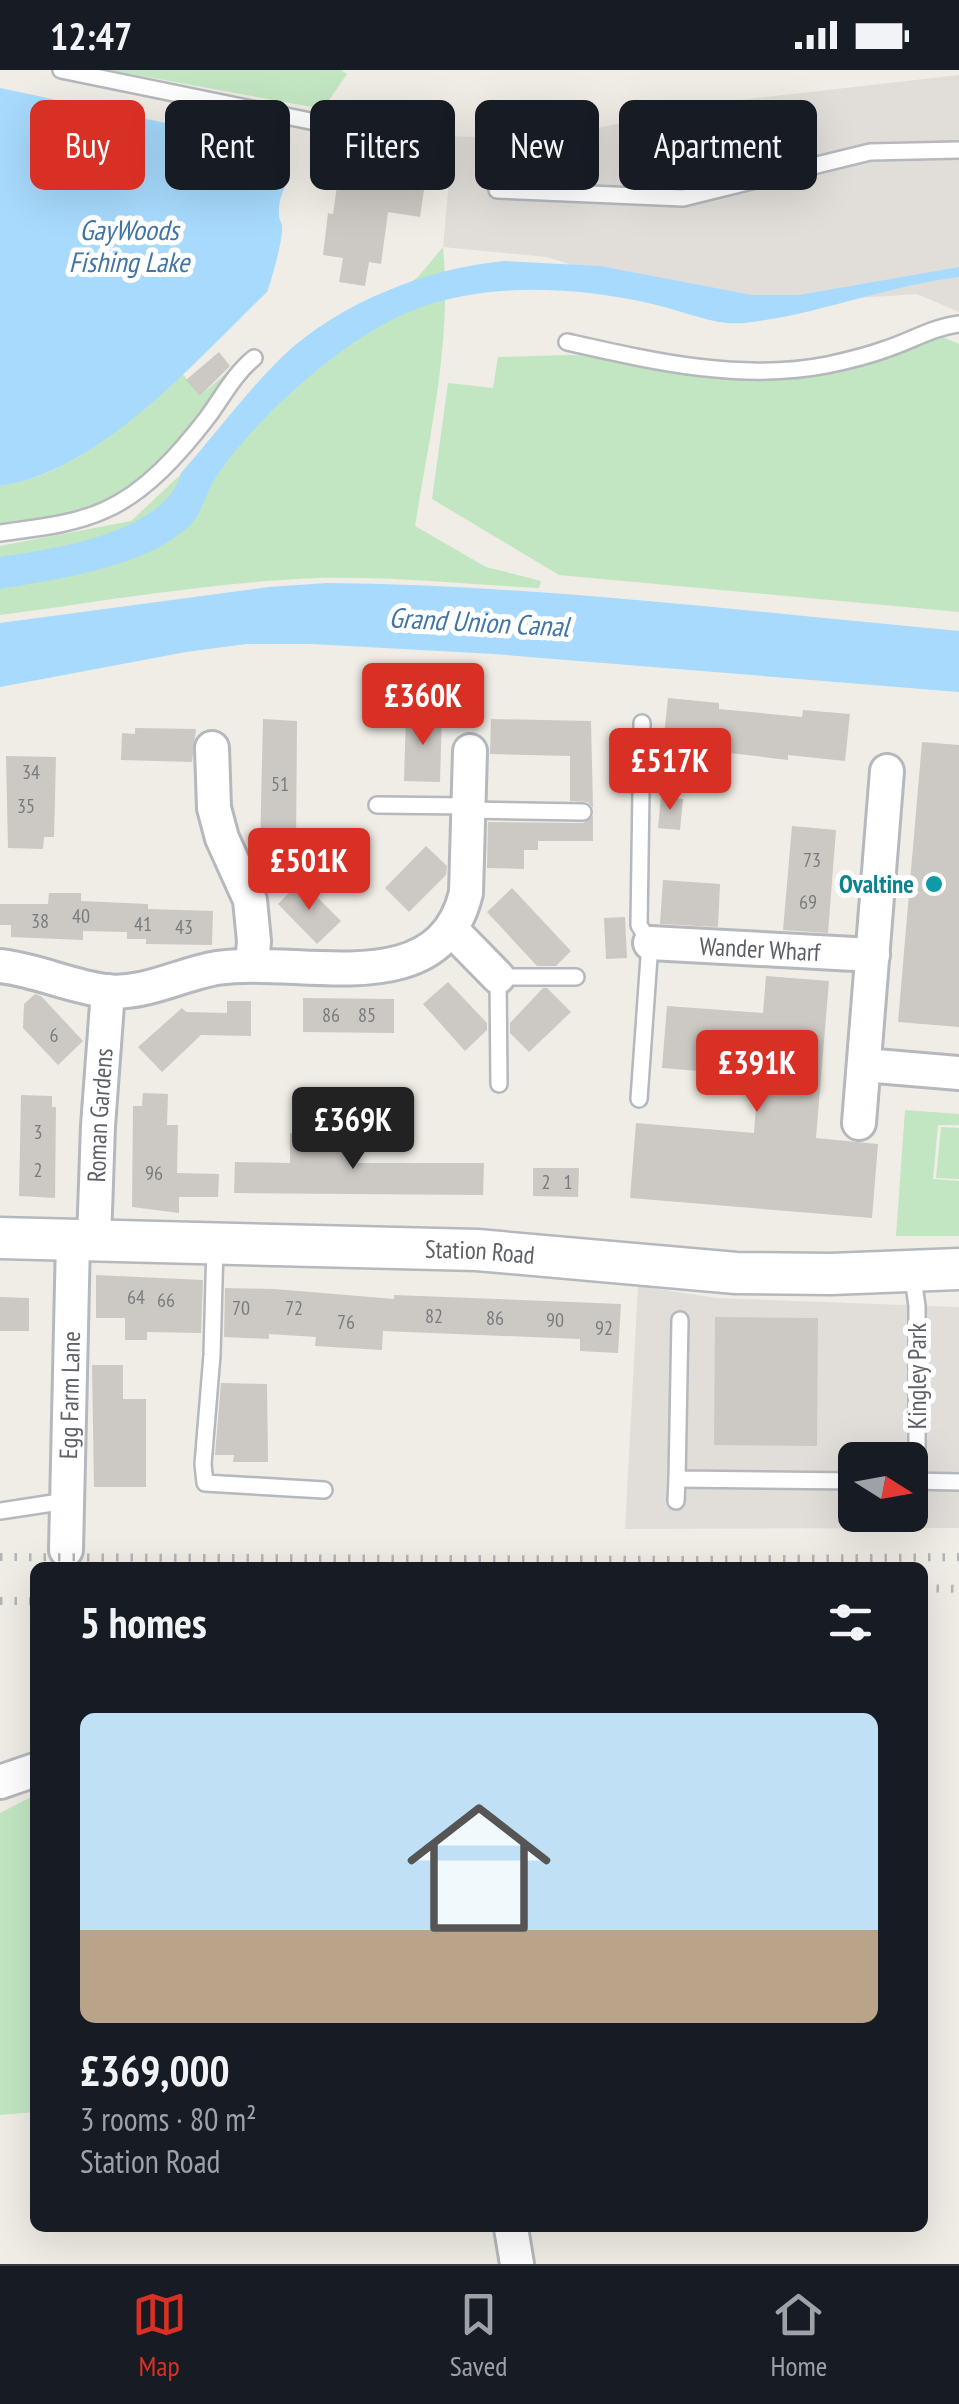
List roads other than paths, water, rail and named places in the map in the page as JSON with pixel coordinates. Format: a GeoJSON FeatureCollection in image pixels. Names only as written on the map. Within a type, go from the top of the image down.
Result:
{"type":"FeatureCollection","features":[{"type":"Feature","properties":{"kind":"street"},"geometry":{"type":"LineString","coordinates":[[212,748],[214,808],[222,838],[250,900],[252,964]]}},
{"type":"Feature","properties":{"kind":"street"},"geometry":{"type":"LineString","coordinates":[[0,966],[108,992],[132,990],[215,968],[252,964],[372,968],[406,961],[451,929],[460,914],[466,893],[470,751]]}},
{"type":"Feature","properties":{"kind":"street"},"geometry":{"type":"LineString","coordinates":[[859,1123],[887,771]]}},
{"type":"Feature","properties":{"kind":"street"},"geometry":{"type":"LineString","coordinates":[[451,929],[498,977]]}},
{"type":"Feature","properties":{"kind":"street","name":"Wander Wharf"},"geometry":{"type":"LineString","coordinates":[[650,943],[872,955]]}},
{"type":"Feature","properties":{"kind":"street","name":"Roman Gardens"},"geometry":{"type":"LineString","coordinates":[[84,1240],[108,992]]}},
{"type":"Feature","properties":{"kind":"street"},"geometry":{"type":"LineString","coordinates":[[864,1065],[959,1072]]}},
{"type":"Feature","properties":{"kind":"street","name":"Station Road"},"geometry":{"type":"LineString","coordinates":[[0,1238],[478,1250],[736,1272],[959,1269]]}},
{"type":"Feature","properties":{"kind":"street","name":"Egg Farm Lane"},"geometry":{"type":"LineString","coordinates":[[66,1550],[84,1240]]}},
{"type":"Feature","properties":{"kind":"street"},"geometry":{"type":"LineString","coordinates":[[0,1782],[30,1772]]}},
{"type":"Feature","properties":{"kind":"street"},"geometry":{"type":"LineString","coordinates":[[512,2232],[517,2264]]}},
{"type":"Feature","properties":{"kind":"lane"},"geometry":{"type":"LineString","coordinates":[[61,70],[310,120]]}},
{"type":"Feature","properties":{"kind":"lane"},"geometry":{"type":"LineString","coordinates":[[497,190],[683,198],[870,152],[959,150]]}},
{"type":"Feature","properties":{"kind":"lane"},"geometry":{"type":"LineString","coordinates":[[567,342],[670,362],[757,373],[828,364],[959,324]]}},
{"type":"Feature","properties":{"kind":"lane"},"geometry":{"type":"LineString","coordinates":[[0,534],[69,522],[134,494],[206,420],[244,366],[254,358]]}},
{"type":"Feature","properties":{"kind":"lane"},"geometry":{"type":"LineString","coordinates":[[639,1099],[650,943],[639,925],[642,723]]}},
{"type":"Feature","properties":{"kind":"lane"},"geometry":{"type":"LineString","coordinates":[[377,806],[584,812]]}},
{"type":"Feature","properties":{"kind":"lane"},"geometry":{"type":"LineString","coordinates":[[499,1084],[498,977],[576,978]]}},
{"type":"Feature","properties":{"kind":"lane"},"geometry":{"type":"LineString","coordinates":[[215,1245],[205,1482],[324,1490]]}},
{"type":"Feature","properties":{"kind":"lane","name":"Kingley Park"},"geometry":{"type":"LineString","coordinates":[[912,1271],[917,1306],[915,1442]]}},
{"type":"Feature","properties":{"kind":"lane"},"geometry":{"type":"LineString","coordinates":[[676,1501],[680,1320]]}},
{"type":"Feature","properties":{"kind":"lane"},"geometry":{"type":"LineString","coordinates":[[677,1479],[838,1481]]}},
{"type":"Feature","properties":{"kind":"lane","name":"Kingley Park"},"geometry":{"type":"LineString","coordinates":[[928,1481],[959,1482]]}},
{"type":"Feature","properties":{"kind":"lane"},"geometry":{"type":"LineString","coordinates":[[0,1511],[66,1502]]}},
{"type":"Feature","properties":{"kind":"water","name":"GayWoods Fishing Lake"},"geometry":{"type":"Polygon","coordinates":[[[0,88],[57,100],[30,100],[30,190],[145,190],[145,119],[165,123],[165,190],[283,190],[279,205],[280,243],[267,292],[178,380],[110,436],[38,476],[0,486],[0,88]]]}},
{"type":"Feature","properties":{"kind":"water"},"geometry":{"type":"Polygon","coordinates":[[[504,261],[600,266],[752,295],[799,295],[959,267],[959,277],[744,323],[708,320],[620,298],[561,291],[472,294],[416,309],[389,321],[333,357],[279,404],[216,477],[191,524],[167,542],[98,570],[0,589],[0,557],[77,543],[131,524],[154,510],[269,370],[330,320],[415,280],[504,261]]]}},
{"type":"Feature","properties":{"kind":"water","name":"Grand Union Canal"},"geometry":{"type":"Polygon","coordinates":[[[327,583],[564,594],[959,631],[959,692],[494,654],[312,644],[246,644],[186,652],[0,687],[0,623],[269,587],[327,583]]]}},
{"type":"Feature","properties":{"kind":"railway"},"geometry":{"type":"LineString","coordinates":[[0,1557],[959,1557]]}},
{"type":"Feature","properties":{"kind":"railway"},"geometry":{"type":"LineString","coordinates":[[928,1588],[959,1589]]}},
{"type":"Feature","properties":{"kind":"railway"},"geometry":{"type":"LineString","coordinates":[[0,1601],[30,1601]]}},
{"type":"Feature","properties":{"kind":"place","name":"Ovaltine"},"geometry":{"type":"Point","coordinates":[934,884]}}]}
